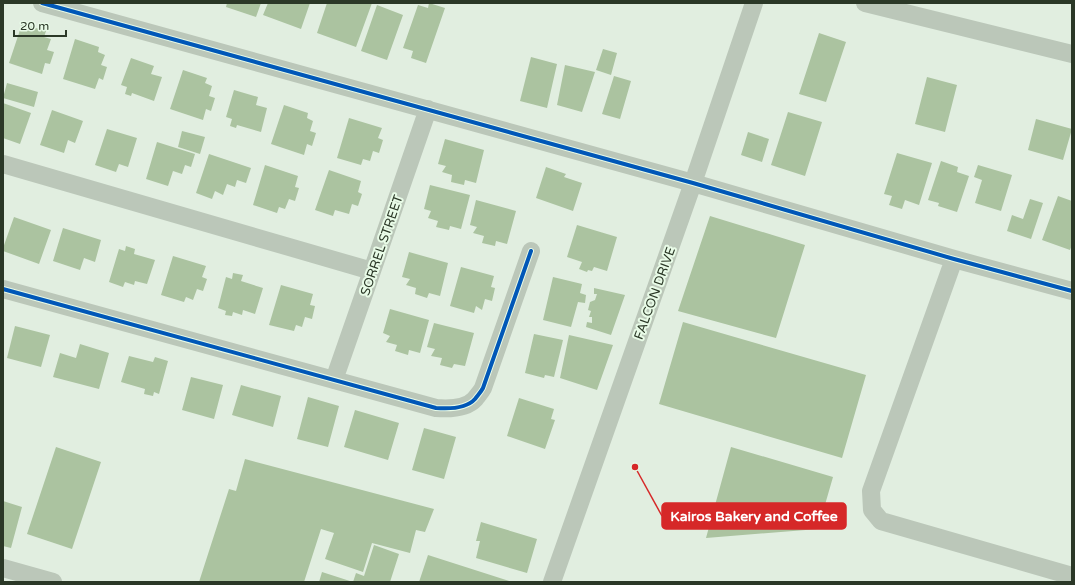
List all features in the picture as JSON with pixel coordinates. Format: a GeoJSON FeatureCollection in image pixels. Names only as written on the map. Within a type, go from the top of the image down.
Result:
{"type":"FeatureCollection","features":[{"type":"Feature","properties":{"kind":"street"},"geometry":{"type":"LineString","coordinates":[[42,3],[693,183],[1072,292]]}},
{"type":"Feature","properties":{"kind":"street","name":"FALCON DRIVE"},"geometry":{"type":"LineString","coordinates":[[552,582],[693,183],[754,3]]}},
{"type":"Feature","properties":{"kind":"street"},"geometry":{"type":"LineString","coordinates":[[864,3],[1072,54]]}},
{"type":"Feature","properties":{"kind":"street","name":"SORREL STREET"},"geometry":{"type":"LineString","coordinates":[[334,380],[428,109]]}},
{"type":"Feature","properties":{"kind":"street"},"geometry":{"type":"LineString","coordinates":[[3,164],[372,271]]}},
{"type":"Feature","properties":{"kind":"street"},"geometry":{"type":"LineString","coordinates":[[3,288],[436,408],[450,409],[463,406],[474,400],[483,388],[530,251]]}},
{"type":"Feature","properties":{"kind":"street"},"geometry":{"type":"LineString","coordinates":[[954,258],[871,491],[872,510],[881,521],[1072,576]]}},
{"type":"Feature","properties":{"kind":"street"},"geometry":{"type":"LineString","coordinates":[[3,568],[53,582]]}},
{"type":"Feature","properties":{"kind":"building"},"geometry":{"type":"Polygon","coordinates":[[[227,3],[261,3],[256,17],[226,7],[227,3]]]}},
{"type":"Feature","properties":{"kind":"building"},"geometry":{"type":"Polygon","coordinates":[[[268,3],[310,3],[301,29],[263,15],[268,3]]]}},
{"type":"Feature","properties":{"kind":"building"},"geometry":{"type":"Polygon","coordinates":[[[327,3],[372,3],[356,47],[317,33],[327,3]]]}},
{"type":"Feature","properties":{"kind":"building"},"geometry":{"type":"Polygon","coordinates":[[[429,3],[445,8],[426,63],[411,58],[413,51],[403,48],[418,5],[428,8],[429,3]]]}},
{"type":"Feature","properties":{"kind":"building"},"geometry":{"type":"Polygon","coordinates":[[[377,5],[403,15],[387,60],[361,51],[377,5]]]}},
{"type":"Feature","properties":{"kind":"building"},"geometry":{"type":"Polygon","coordinates":[[[22,24],[46,31],[44,37],[51,39],[47,50],[54,52],[50,64],[45,63],[42,74],[9,63],[22,24]]]}},
{"type":"Feature","properties":{"kind":"building"},"geometry":{"type":"Polygon","coordinates":[[[819,33],[846,42],[826,102],[799,94],[819,33]]]}},
{"type":"Feature","properties":{"kind":"building"},"geometry":{"type":"Polygon","coordinates":[[[75,39],[99,47],[98,52],[105,55],[101,65],[107,67],[103,80],[99,78],[95,89],[63,79],[75,39]]]}},
{"type":"Feature","properties":{"kind":"building"},"geometry":{"type":"Polygon","coordinates":[[[603,49],[617,53],[611,75],[596,70],[603,49]]]}},
{"type":"Feature","properties":{"kind":"building"},"geometry":{"type":"Polygon","coordinates":[[[531,57],[557,64],[547,108],[520,101],[531,57]]]}},
{"type":"Feature","properties":{"kind":"building"},"geometry":{"type":"Polygon","coordinates":[[[131,58],[154,66],[151,74],[162,77],[154,101],[132,93],[131,96],[125,94],[127,87],[121,85],[131,58]]]}},
{"type":"Feature","properties":{"kind":"building"},"geometry":{"type":"Polygon","coordinates":[[[565,65],[595,72],[582,112],[557,105],[565,65]]]}},
{"type":"Feature","properties":{"kind":"building"},"geometry":{"type":"Polygon","coordinates":[[[183,70],[207,78],[205,83],[212,86],[209,96],[215,98],[211,111],[206,109],[203,120],[170,109],[183,70]]]}},
{"type":"Feature","properties":{"kind":"building"},"geometry":{"type":"Polygon","coordinates":[[[614,76],[631,81],[620,119],[602,114],[614,76]]]}},
{"type":"Feature","properties":{"kind":"building"},"geometry":{"type":"Polygon","coordinates":[[[927,77],[957,85],[945,132],[915,124],[927,77]]]}},
{"type":"Feature","properties":{"kind":"building"},"geometry":{"type":"Polygon","coordinates":[[[7,83],[38,92],[34,107],[3,98],[7,83]]]}},
{"type":"Feature","properties":{"kind":"building"},"geometry":{"type":"Polygon","coordinates":[[[234,90],[258,97],[256,105],[267,108],[261,132],[237,125],[236,128],[230,126],[232,119],[226,117],[234,90]]]}},
{"type":"Feature","properties":{"kind":"building"},"geometry":{"type":"Polygon","coordinates":[[[3,103],[31,113],[20,144],[3,138],[3,103]]]}},
{"type":"Feature","properties":{"kind":"building"},"geometry":{"type":"Polygon","coordinates":[[[284,105],[308,113],[307,118],[313,121],[310,131],[316,133],[312,146],[307,144],[304,155],[271,144],[284,105]]]}},
{"type":"Feature","properties":{"kind":"building"},"geometry":{"type":"Polygon","coordinates":[[[52,110],[83,121],[75,143],[68,140],[64,153],[40,145],[52,110]]]}},
{"type":"Feature","properties":{"kind":"building"},"geometry":{"type":"Polygon","coordinates":[[[788,112],[822,122],[805,176],[771,165],[788,112]]]}},
{"type":"Feature","properties":{"kind":"building"},"geometry":{"type":"Polygon","coordinates":[[[349,118],[382,128],[378,138],[383,140],[379,153],[373,151],[370,161],[363,159],[361,165],[337,158],[349,118]]]}},
{"type":"Feature","properties":{"kind":"building"},"geometry":{"type":"Polygon","coordinates":[[[1036,119],[1072,129],[1063,160],[1028,150],[1036,119]]]}},
{"type":"Feature","properties":{"kind":"building"},"geometry":{"type":"Polygon","coordinates":[[[107,129],[137,138],[128,167],[119,164],[116,172],[95,165],[107,129]]]}},
{"type":"Feature","properties":{"kind":"building"},"geometry":{"type":"Polygon","coordinates":[[[182,131],[205,137],[200,154],[178,147],[182,131]]]}},
{"type":"Feature","properties":{"kind":"building"},"geometry":{"type":"Polygon","coordinates":[[[748,132],[769,139],[762,162],[741,155],[748,132]]]}},
{"type":"Feature","properties":{"kind":"building"},"geometry":{"type":"Polygon","coordinates":[[[445,139],[484,150],[476,183],[465,180],[464,185],[451,182],[452,175],[442,172],[446,166],[438,164],[445,139]]]}},
{"type":"Feature","properties":{"kind":"building"},"geometry":{"type":"Polygon","coordinates":[[[157,142],[195,154],[191,167],[185,165],[182,174],[173,171],[168,186],[146,179],[157,142]]]}},
{"type":"Feature","properties":{"kind":"building"},"geometry":{"type":"Polygon","coordinates":[[[897,153],[932,163],[919,205],[905,200],[902,209],[889,205],[892,196],[884,194],[897,153]]]}},
{"type":"Feature","properties":{"kind":"building"},"geometry":{"type":"Polygon","coordinates":[[[209,154],[251,168],[246,183],[237,180],[235,187],[227,184],[223,195],[215,191],[212,199],[196,193],[209,154]]]}},
{"type":"Feature","properties":{"kind":"building"},"geometry":{"type":"Polygon","coordinates":[[[941,161],[958,167],[957,172],[969,176],[957,212],[938,206],[939,203],[928,200],[941,161]]]}},
{"type":"Feature","properties":{"kind":"building"},"geometry":{"type":"Polygon","coordinates":[[[265,165],[298,176],[295,187],[299,188],[295,201],[289,199],[285,209],[279,207],[277,213],[253,205],[265,165]]]}},
{"type":"Feature","properties":{"kind":"building"},"geometry":{"type":"Polygon","coordinates":[[[978,165],[1012,175],[1001,211],[975,203],[982,180],[974,177],[978,165]]]}},
{"type":"Feature","properties":{"kind":"building"},"geometry":{"type":"Polygon","coordinates":[[[546,167],[566,174],[564,177],[582,183],[573,211],[536,198],[546,167]]]}},
{"type":"Feature","properties":{"kind":"building"},"geometry":{"type":"Polygon","coordinates":[[[329,170],[361,181],[358,192],[362,194],[358,206],[352,204],[349,214],[335,210],[333,216],[315,210],[329,170]]]}},
{"type":"Feature","properties":{"kind":"building"},"geometry":{"type":"Polygon","coordinates":[[[430,185],[470,195],[461,229],[450,226],[449,230],[436,227],[438,221],[428,218],[431,211],[424,209],[430,185]]]}},
{"type":"Feature","properties":{"kind":"building"},"geometry":{"type":"Polygon","coordinates":[[[1058,196],[1072,201],[1072,245],[1070,250],[1042,240],[1058,196]]]}},
{"type":"Feature","properties":{"kind":"building"},"geometry":{"type":"Polygon","coordinates":[[[1030,199],[1043,203],[1031,239],[1007,231],[1012,215],[1023,219],[1030,199]]]}},
{"type":"Feature","properties":{"kind":"building"},"geometry":{"type":"Polygon","coordinates":[[[476,200],[516,211],[507,244],[496,241],[495,246],[482,243],[484,236],[473,233],[477,227],[470,225],[476,200]]]}},
{"type":"Feature","properties":{"kind":"building"},"geometry":{"type":"Polygon","coordinates":[[[710,216],[805,245],[776,338],[678,311],[710,216]]]}},
{"type":"Feature","properties":{"kind":"building"},"geometry":{"type":"Polygon","coordinates":[[[14,217],[51,230],[39,264],[3,251],[14,217]]]}},
{"type":"Feature","properties":{"kind":"building"},"geometry":{"type":"Polygon","coordinates":[[[577,225],[617,237],[607,271],[594,267],[592,271],[588,270],[587,272],[579,269],[582,262],[567,257],[577,225]]]}},
{"type":"Feature","properties":{"kind":"building"},"geometry":{"type":"Polygon","coordinates":[[[63,228],[101,240],[95,262],[84,258],[80,270],[53,261],[63,228]]]}},
{"type":"Feature","properties":{"kind":"building"},"geometry":{"type":"Polygon","coordinates":[[[126,246],[135,249],[134,254],[155,260],[147,284],[135,281],[134,285],[125,282],[123,287],[109,282],[119,249],[125,251],[126,246]]]}},
{"type":"Feature","properties":{"kind":"building"},"geometry":{"type":"Polygon","coordinates":[[[409,252],[448,263],[440,296],[429,293],[427,298],[415,294],[416,288],[406,285],[410,279],[402,277],[409,252]]]}},
{"type":"Feature","properties":{"kind":"building"},"geometry":{"type":"Polygon","coordinates":[[[173,256],[206,266],[202,277],[207,279],[203,291],[197,289],[193,300],[186,297],[184,302],[161,295],[173,256]]]}},
{"type":"Feature","properties":{"kind":"building"},"geometry":{"type":"Polygon","coordinates":[[[461,267],[494,276],[491,287],[495,288],[492,301],[485,299],[482,310],[476,306],[474,313],[450,306],[461,267]]]}},
{"type":"Feature","properties":{"kind":"building"},"geometry":{"type":"Polygon","coordinates":[[[233,273],[243,275],[241,281],[263,288],[255,314],[243,310],[242,315],[233,312],[232,316],[225,315],[226,311],[218,308],[226,277],[232,279],[233,273]]]}},
{"type":"Feature","properties":{"kind":"building"},"geometry":{"type":"Polygon","coordinates":[[[553,277],[582,284],[580,293],[586,295],[585,303],[578,302],[571,327],[543,320],[553,277]]]}},
{"type":"Feature","properties":{"kind":"building"},"geometry":{"type":"Polygon","coordinates":[[[281,285],[313,294],[310,305],[315,306],[312,319],[305,317],[302,327],[296,325],[294,331],[269,325],[281,285]]]}},
{"type":"Feature","properties":{"kind":"building"},"geometry":{"type":"Polygon","coordinates":[[[594,288],[625,295],[611,335],[586,327],[587,322],[592,323],[592,317],[589,317],[591,311],[588,310],[590,302],[595,300],[597,294],[594,294],[594,288]]]}},
{"type":"Feature","properties":{"kind":"building"},"geometry":{"type":"Polygon","coordinates":[[[390,309],[429,320],[420,353],[409,350],[408,355],[395,351],[397,345],[386,342],[390,336],[383,333],[390,309]]]}},
{"type":"Feature","properties":{"kind":"building"},"geometry":{"type":"Polygon","coordinates":[[[683,322],[866,375],[842,458],[659,404],[683,322]]]}},
{"type":"Feature","properties":{"kind":"building"},"geometry":{"type":"Polygon","coordinates":[[[434,323],[474,333],[465,366],[454,364],[452,368],[440,365],[442,358],[431,356],[435,349],[427,347],[434,323]]]}},
{"type":"Feature","properties":{"kind":"building"},"geometry":{"type":"Polygon","coordinates":[[[15,326],[50,335],[41,367],[7,358],[15,326]]]}},
{"type":"Feature","properties":{"kind":"building"},"geometry":{"type":"Polygon","coordinates":[[[534,334],[563,340],[554,377],[545,375],[544,378],[525,373],[534,334]]]}},
{"type":"Feature","properties":{"kind":"building"},"geometry":{"type":"Polygon","coordinates":[[[569,335],[613,345],[597,390],[560,378],[569,335]]]}},
{"type":"Feature","properties":{"kind":"building"},"geometry":{"type":"Polygon","coordinates":[[[80,344],[109,353],[99,389],[53,377],[60,353],[76,358],[80,344]]]}},
{"type":"Feature","properties":{"kind":"building"},"geometry":{"type":"Polygon","coordinates":[[[129,356],[153,362],[155,357],[168,361],[159,394],[154,392],[153,396],[144,394],[145,389],[121,382],[129,356]]]}},
{"type":"Feature","properties":{"kind":"building"},"geometry":{"type":"Polygon","coordinates":[[[191,377],[223,385],[214,419],[182,410],[191,377]]]}},
{"type":"Feature","properties":{"kind":"building"},"geometry":{"type":"Polygon","coordinates":[[[241,385],[281,396],[273,427],[232,415],[241,385]]]}},
{"type":"Feature","properties":{"kind":"building"},"geometry":{"type":"Polygon","coordinates":[[[308,397],[339,406],[328,447],[297,439],[308,397]]]}},
{"type":"Feature","properties":{"kind":"building"},"geometry":{"type":"Polygon","coordinates":[[[519,398],[554,409],[551,419],[555,420],[545,449],[507,436],[519,398]]]}},
{"type":"Feature","properties":{"kind":"building"},"geometry":{"type":"Polygon","coordinates":[[[355,410],[399,423],[388,460],[344,447],[355,410]]]}},
{"type":"Feature","properties":{"kind":"building"},"geometry":{"type":"Polygon","coordinates":[[[424,428],[456,437],[444,479],[412,470],[424,428]]]}},
{"type":"Feature","properties":{"kind":"building"},"geometry":{"type":"Polygon","coordinates":[[[56,447],[101,462],[72,549],[27,534],[56,447]]]}},
{"type":"Feature","properties":{"kind":"building"},"geometry":{"type":"Polygon","coordinates":[[[731,447],[833,477],[818,529],[706,538],[731,447]]]}},
{"type":"Feature","properties":{"kind":"building"},"geometry":{"type":"Polygon","coordinates":[[[245,459],[434,509],[425,532],[416,530],[410,553],[372,543],[363,572],[325,559],[334,533],[321,529],[304,582],[199,582],[229,489],[236,491],[245,459]]]}},
{"type":"Feature","properties":{"kind":"building"},"geometry":{"type":"Polygon","coordinates":[[[3,501],[22,507],[11,548],[3,546],[3,501]]]}},
{"type":"Feature","properties":{"kind":"building"},"geometry":{"type":"Polygon","coordinates":[[[481,522],[537,539],[527,573],[476,558],[480,541],[476,541],[481,522]]]}},
{"type":"Feature","properties":{"kind":"building"},"geometry":{"type":"Polygon","coordinates":[[[374,545],[399,554],[390,582],[353,582],[356,573],[364,576],[374,545]]]}},
{"type":"Feature","properties":{"kind":"building"},"geometry":{"type":"Polygon","coordinates":[[[428,555],[512,582],[419,582],[428,555]]]}},
{"type":"Feature","properties":{"kind":"building"},"geometry":{"type":"Polygon","coordinates":[[[322,572],[353,582],[319,582],[322,572]]]}},
{"type":"Feature","properties":{"kind":"cycle path"},"geometry":{"type":"LineString","coordinates":[[42,3],[693,183],[954,259],[1072,291]]}},
{"type":"Feature","properties":{"kind":"cycle path"},"geometry":{"type":"LineString","coordinates":[[3,289],[436,408],[452,408],[467,405],[475,399],[483,388],[531,251]]}},
{"type":"Feature","properties":{"kind":"place","name":"Kairos Bakery and Coffee"},"geometry":{"type":"Point","coordinates":[635,467]}}]}
